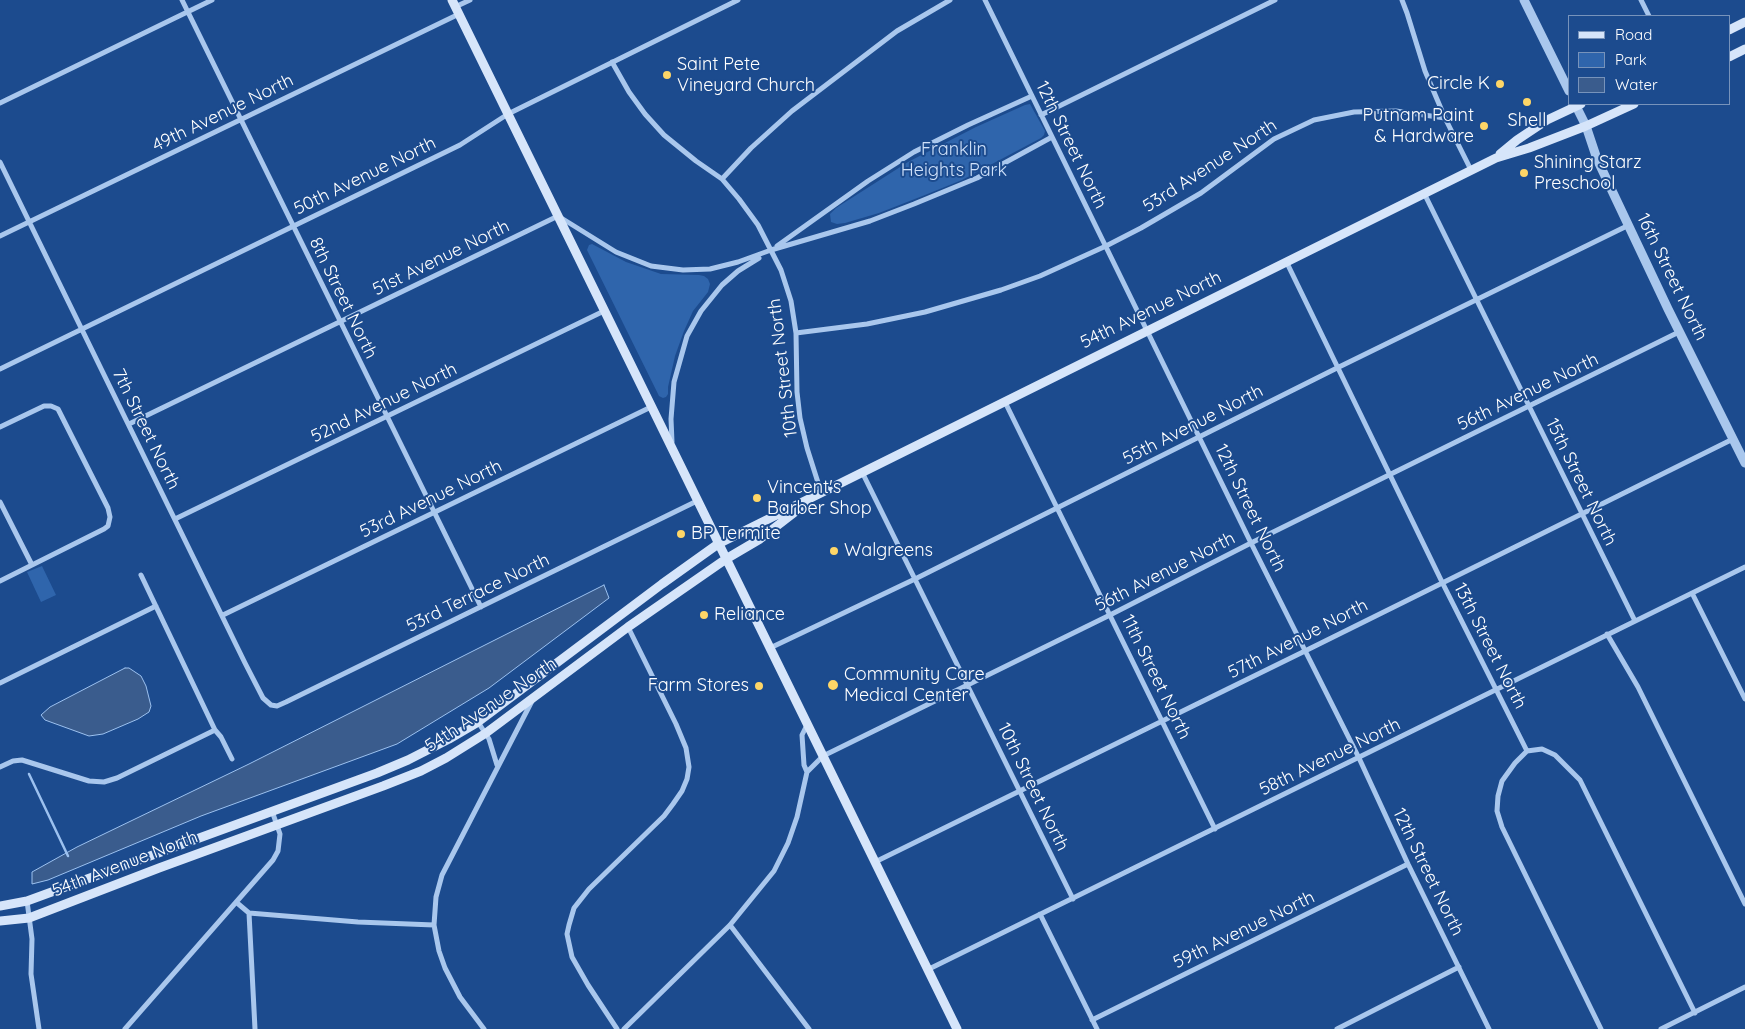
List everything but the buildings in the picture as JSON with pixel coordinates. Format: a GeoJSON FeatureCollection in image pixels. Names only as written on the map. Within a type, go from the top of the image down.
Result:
{"type":"FeatureCollection","features":[{"type":"Feature","properties":{"kind":"main road"},"geometry":{"type":"LineString","coordinates":[[455,7],[956,1029]]}},
{"type":"Feature","properties":{"kind":"main road"},"geometry":{"type":"LineString","coordinates":[[1730,30],[1745,22]]}},
{"type":"Feature","properties":{"kind":"main road"},"geometry":{"type":"LineString","coordinates":[[1730,56],[1745,48]]}},
{"type":"Feature","properties":{"kind":"main road","name":"54th Avenue North"},"geometry":{"type":"LineString","coordinates":[[1496,158],[1517,140],[1546,120],[1577,105]]}},
{"type":"Feature","properties":{"kind":"main road","name":"54th Avenue North"},"geometry":{"type":"LineString","coordinates":[[0,906],[26,901],[408,760],[478,722],[718,544],[1471,170],[1496,158],[1529,148],[1586,126],[1632,105]]}},
{"type":"Feature","properties":{"kind":"main road","name":"54th Avenue North"},"geometry":{"type":"LineString","coordinates":[[0,921],[29,918],[158,868],[421,771],[446,758],[486,733],[628,627],[726,559],[760,539],[822,492]]}},
{"type":"Feature","properties":{"kind":"street","name":"8th Street North"},"geometry":{"type":"LineString","coordinates":[[182,0],[481,607]]}},
{"type":"Feature","properties":{"kind":"street"},"geometry":{"type":"LineString","coordinates":[[0,103],[212,0]]}},
{"type":"Feature","properties":{"kind":"street","name":"49th Avenue North"},"geometry":{"type":"LineString","coordinates":[[0,236],[241,120],[470,0]]}},
{"type":"Feature","properties":{"kind":"street"},"geometry":{"type":"LineString","coordinates":[[723,0],[726,6]]}},
{"type":"Feature","properties":{"kind":"street","name":"50th Avenue North"},"geometry":{"type":"LineString","coordinates":[[0,369],[460,145],[508,114],[738,0]]}},
{"type":"Feature","properties":{"kind":"street"},"geometry":{"type":"LineString","coordinates":[[722,180],[751,148],[792,111],[898,31],[950,0]]}},
{"type":"Feature","properties":{"kind":"street","name":"12th Street North"},"geometry":{"type":"LineString","coordinates":[[985,0],[1359,758],[1408,864],[1490,1029]]}},
{"type":"Feature","properties":{"kind":"street"},"geometry":{"type":"LineString","coordinates":[[1041,115],[1275,0]]}},
{"type":"Feature","properties":{"kind":"street"},"geometry":{"type":"LineString","coordinates":[[1402,0],[1408,12],[1425,71],[1445,118],[1471,170]]}},
{"type":"Feature","properties":{"kind":"street"},"geometry":{"type":"LineString","coordinates":[[1524,0],[1568,89]]}},
{"type":"Feature","properties":{"kind":"street"},"geometry":{"type":"LineString","coordinates":[[1641,0],[1648,15]]}},
{"type":"Feature","properties":{"kind":"street","name":"10th Street North"},"geometry":{"type":"LineString","coordinates":[[612,62],[629,92],[664,135],[722,180],[739,199],[758,225],[782,270],[791,301],[796,333],[797,392],[800,418],[807,448],[822,492]]}},
{"type":"Feature","properties":{"kind":"street"},"geometry":{"type":"LineString","coordinates":[[672,448],[671,419],[674,382],[687,336],[701,310],[722,285],[738,271],[908,156],[968,124],[1032,96]]}},
{"type":"Feature","properties":{"kind":"street","name":"16th Street North"},"geometry":{"type":"LineString","coordinates":[[1577,105],[1597,159],[1679,332],[1745,463]]}},
{"type":"Feature","properties":{"kind":"street","name":"53rd Avenue North"},"geometry":{"type":"LineString","coordinates":[[796,333],[867,324],[925,312],[1040,276],[1141,228],[1201,193],[1274,139],[1314,120],[1354,112],[1396,111],[1445,118]]}},
{"type":"Feature","properties":{"kind":"street"},"geometry":{"type":"LineString","coordinates":[[558,216],[616,252],[651,266],[696,271],[710,269],[752,258],[771,250],[870,221],[977,178],[1052,137]]}},
{"type":"Feature","properties":{"kind":"street","name":"7th Street North"},"geometry":{"type":"LineString","coordinates":[[0,162],[263,698],[271,705]]}},
{"type":"Feature","properties":{"kind":"street","name":"15th Street North"},"geometry":{"type":"LineString","coordinates":[[1424,193],[1634,621]]}},
{"type":"Feature","properties":{"kind":"street","name":"51st Avenue North"},"geometry":{"type":"LineString","coordinates":[[129,424],[558,216]]}},
{"type":"Feature","properties":{"kind":"street","name":"55th Avenue North"},"geometry":{"type":"LineString","coordinates":[[770,648],[915,579],[1339,367],[1629,225]]}},
{"type":"Feature","properties":{"kind":"street","name":"13th Street North"},"geometry":{"type":"LineString","coordinates":[[1286,261],[1442,582],[1527,751]]}},
{"type":"Feature","properties":{"kind":"street","name":"52nd Avenue North"},"geometry":{"type":"LineString","coordinates":[[175,519],[604,311]]}},
{"type":"Feature","properties":{"kind":"street","name":"56th Avenue North"},"geometry":{"type":"LineString","coordinates":[[807,772],[823,756],[1679,332]]}},
{"type":"Feature","properties":{"kind":"street","name":"11th Street North"},"geometry":{"type":"LineString","coordinates":[[1005,402],[1215,829]]}},
{"type":"Feature","properties":{"kind":"street"},"geometry":{"type":"LineString","coordinates":[[0,427],[44,406],[58,409],[110,513],[110,522],[104,529],[0,581]]}},
{"type":"Feature","properties":{"kind":"street","name":"53rd Avenue North"},"geometry":{"type":"LineString","coordinates":[[223,615],[651,407]]}},
{"type":"Feature","properties":{"kind":"street","name":"57th Avenue North"},"geometry":{"type":"LineString","coordinates":[[875,862],[1733,439]]}},
{"type":"Feature","properties":{"kind":"street","name":"10th Street North"},"geometry":{"type":"LineString","coordinates":[[862,472],[1073,899]]}},
{"type":"Feature","properties":{"kind":"street","name":"53rd Terrace North"},"geometry":{"type":"LineString","coordinates":[[271,705],[278,706],[697,501]]}},
{"type":"Feature","properties":{"kind":"street"},"geometry":{"type":"LineString","coordinates":[[0,502],[32,565]]}},
{"type":"Feature","properties":{"kind":"street","name":"58th Avenue North"},"geometry":{"type":"LineString","coordinates":[[927,970],[1745,567]]}},
{"type":"Feature","properties":{"kind":"street"},"geometry":{"type":"LineString","coordinates":[[141,575],[215,730],[221,737],[232,759]]}},
{"type":"Feature","properties":{"kind":"street"},"geometry":{"type":"LineString","coordinates":[[1692,593],[1745,699]]}},
{"type":"Feature","properties":{"kind":"street"},"geometry":{"type":"LineString","coordinates":[[0,683],[156,606]]}},
{"type":"Feature","properties":{"kind":"street"},"geometry":{"type":"LineString","coordinates":[[616,1029],[572,957],[567,934],[568,925],[574,908],[589,889],[664,816],[682,791],[688,767],[686,748],[676,724],[628,627]]}},
{"type":"Feature","properties":{"kind":"street"},"geometry":{"type":"LineString","coordinates":[[1607,634],[1638,687],[1745,904]]}},
{"type":"Feature","properties":{"kind":"street"},"geometry":{"type":"LineString","coordinates":[[484,1029],[452,984],[439,951],[434,925],[436,897],[442,875],[532,700]]}},
{"type":"Feature","properties":{"kind":"street"},"geometry":{"type":"LineString","coordinates":[[478,722],[486,733],[493,749],[497,766]]}},
{"type":"Feature","properties":{"kind":"street"},"geometry":{"type":"LineString","coordinates":[[624,1029],[730,925],[774,871],[788,843],[797,817],[807,772],[804,765],[802,735],[807,724]]}},
{"type":"Feature","properties":{"kind":"street"},"geometry":{"type":"LineString","coordinates":[[0,767],[13,761],[22,760],[89,781],[104,782],[117,778],[215,730]]}},
{"type":"Feature","properties":{"kind":"street"},"geometry":{"type":"LineString","coordinates":[[1601,1029],[1502,827],[1497,812],[1498,796],[1502,781],[1514,763],[1527,751],[1542,749],[1555,755],[1580,780],[1694,1013]]}},
{"type":"Feature","properties":{"kind":"street"},"geometry":{"type":"LineString","coordinates":[[125,1029],[278,851],[280,834],[272,811]]}},
{"type":"Feature","properties":{"kind":"street","name":"59th Avenue North"},"geometry":{"type":"LineString","coordinates":[[1092,1020],[1408,864]]}},
{"type":"Feature","properties":{"kind":"street"},"geometry":{"type":"LineString","coordinates":[[26,901],[32,939],[31,974],[39,1029]]}},
{"type":"Feature","properties":{"kind":"street"},"geometry":{"type":"LineString","coordinates":[[236,902],[249,912],[358,922],[434,925]]}},
{"type":"Feature","properties":{"kind":"street"},"geometry":{"type":"LineString","coordinates":[[249,912],[255,1029]]}},
{"type":"Feature","properties":{"kind":"street"},"geometry":{"type":"LineString","coordinates":[[1040,914],[1097,1029]]}},
{"type":"Feature","properties":{"kind":"street"},"geometry":{"type":"LineString","coordinates":[[730,925],[809,1029]]}},
{"type":"Feature","properties":{"kind":"street"},"geometry":{"type":"LineString","coordinates":[[1337,1029],[1460,968]]}},
{"type":"Feature","properties":{"kind":"street"},"geometry":{"type":"LineString","coordinates":[[1661,1029],[1745,987]]}},
{"type":"Feature","properties":{"kind":"green space","name":"Franklin Heights Park"},"geometry":{"type":"Polygon","coordinates":[[[1030,104],[1045,131],[1041,138],[962,180],[925,195],[879,213],[845,223],[837,224],[831,222],[830,214],[836,208],[908,162],[976,127],[1030,104]]]}},
{"type":"Feature","properties":{"kind":"green space"},"geometry":{"type":"Polygon","coordinates":[[[592,244],[626,262],[661,274],[699,275],[708,279],[710,284],[708,292],[693,311],[675,356],[666,397],[659,396],[587,250],[589,245],[592,244]]]}},
{"type":"Feature","properties":{"kind":"green space"},"geometry":{"type":"Polygon","coordinates":[[[42,566],[56,595],[41,602],[27,572],[42,566]]]}},
{"type":"Feature","properties":{"kind":"water"},"geometry":{"type":"Polygon","coordinates":[[[604,585],[609,598],[489,688],[397,744],[201,816],[48,880],[32,884],[32,872],[77,847],[249,764],[604,585]]]}},
{"type":"Feature","properties":{"kind":"water"},"geometry":{"type":"Polygon","coordinates":[[[125,668],[129,668],[141,676],[146,686],[151,706],[149,712],[138,719],[103,734],[89,736],[45,720],[41,715],[50,707],[125,668]]]}},
{"type":"Feature","properties":{"kind":"waterway"},"geometry":{"type":"LineString","coordinates":[[29,774],[68,856]]}},
{"type":"Feature","properties":{"kind":"place","name":"Saint Pete Vineyard Church"},"geometry":{"type":"Point","coordinates":[667,75]}},
{"type":"Feature","properties":{"kind":"place","name":"Circle K"},"geometry":{"type":"Point","coordinates":[1500,84]}},
{"type":"Feature","properties":{"kind":"place","name":"Shell"},"geometry":{"type":"Point","coordinates":[1527,102]}},
{"type":"Feature","properties":{"kind":"place","name":"Putnam Paint & Hardware"},"geometry":{"type":"Point","coordinates":[1484,126]}},
{"type":"Feature","properties":{"kind":"place","name":"Shining Starz Preschool"},"geometry":{"type":"Point","coordinates":[1524,173]}},
{"type":"Feature","properties":{"kind":"place","name":"Vincent's Barber Shop"},"geometry":{"type":"Point","coordinates":[757,498]}},
{"type":"Feature","properties":{"kind":"place","name":"BP Termite"},"geometry":{"type":"Point","coordinates":[681,534]}},
{"type":"Feature","properties":{"kind":"place","name":"Walgreens"},"geometry":{"type":"Point","coordinates":[834,551]}},
{"type":"Feature","properties":{"kind":"place","name":"Reliance"},"geometry":{"type":"Point","coordinates":[704,615]}},
{"type":"Feature","properties":{"kind":"place","name":"Community Care Medical Center"},"geometry":{"type":"Point","coordinates":[833,685]}},
{"type":"Feature","properties":{"kind":"place","name":"Farm Stores"},"geometry":{"type":"Point","coordinates":[759,686]}}]}
